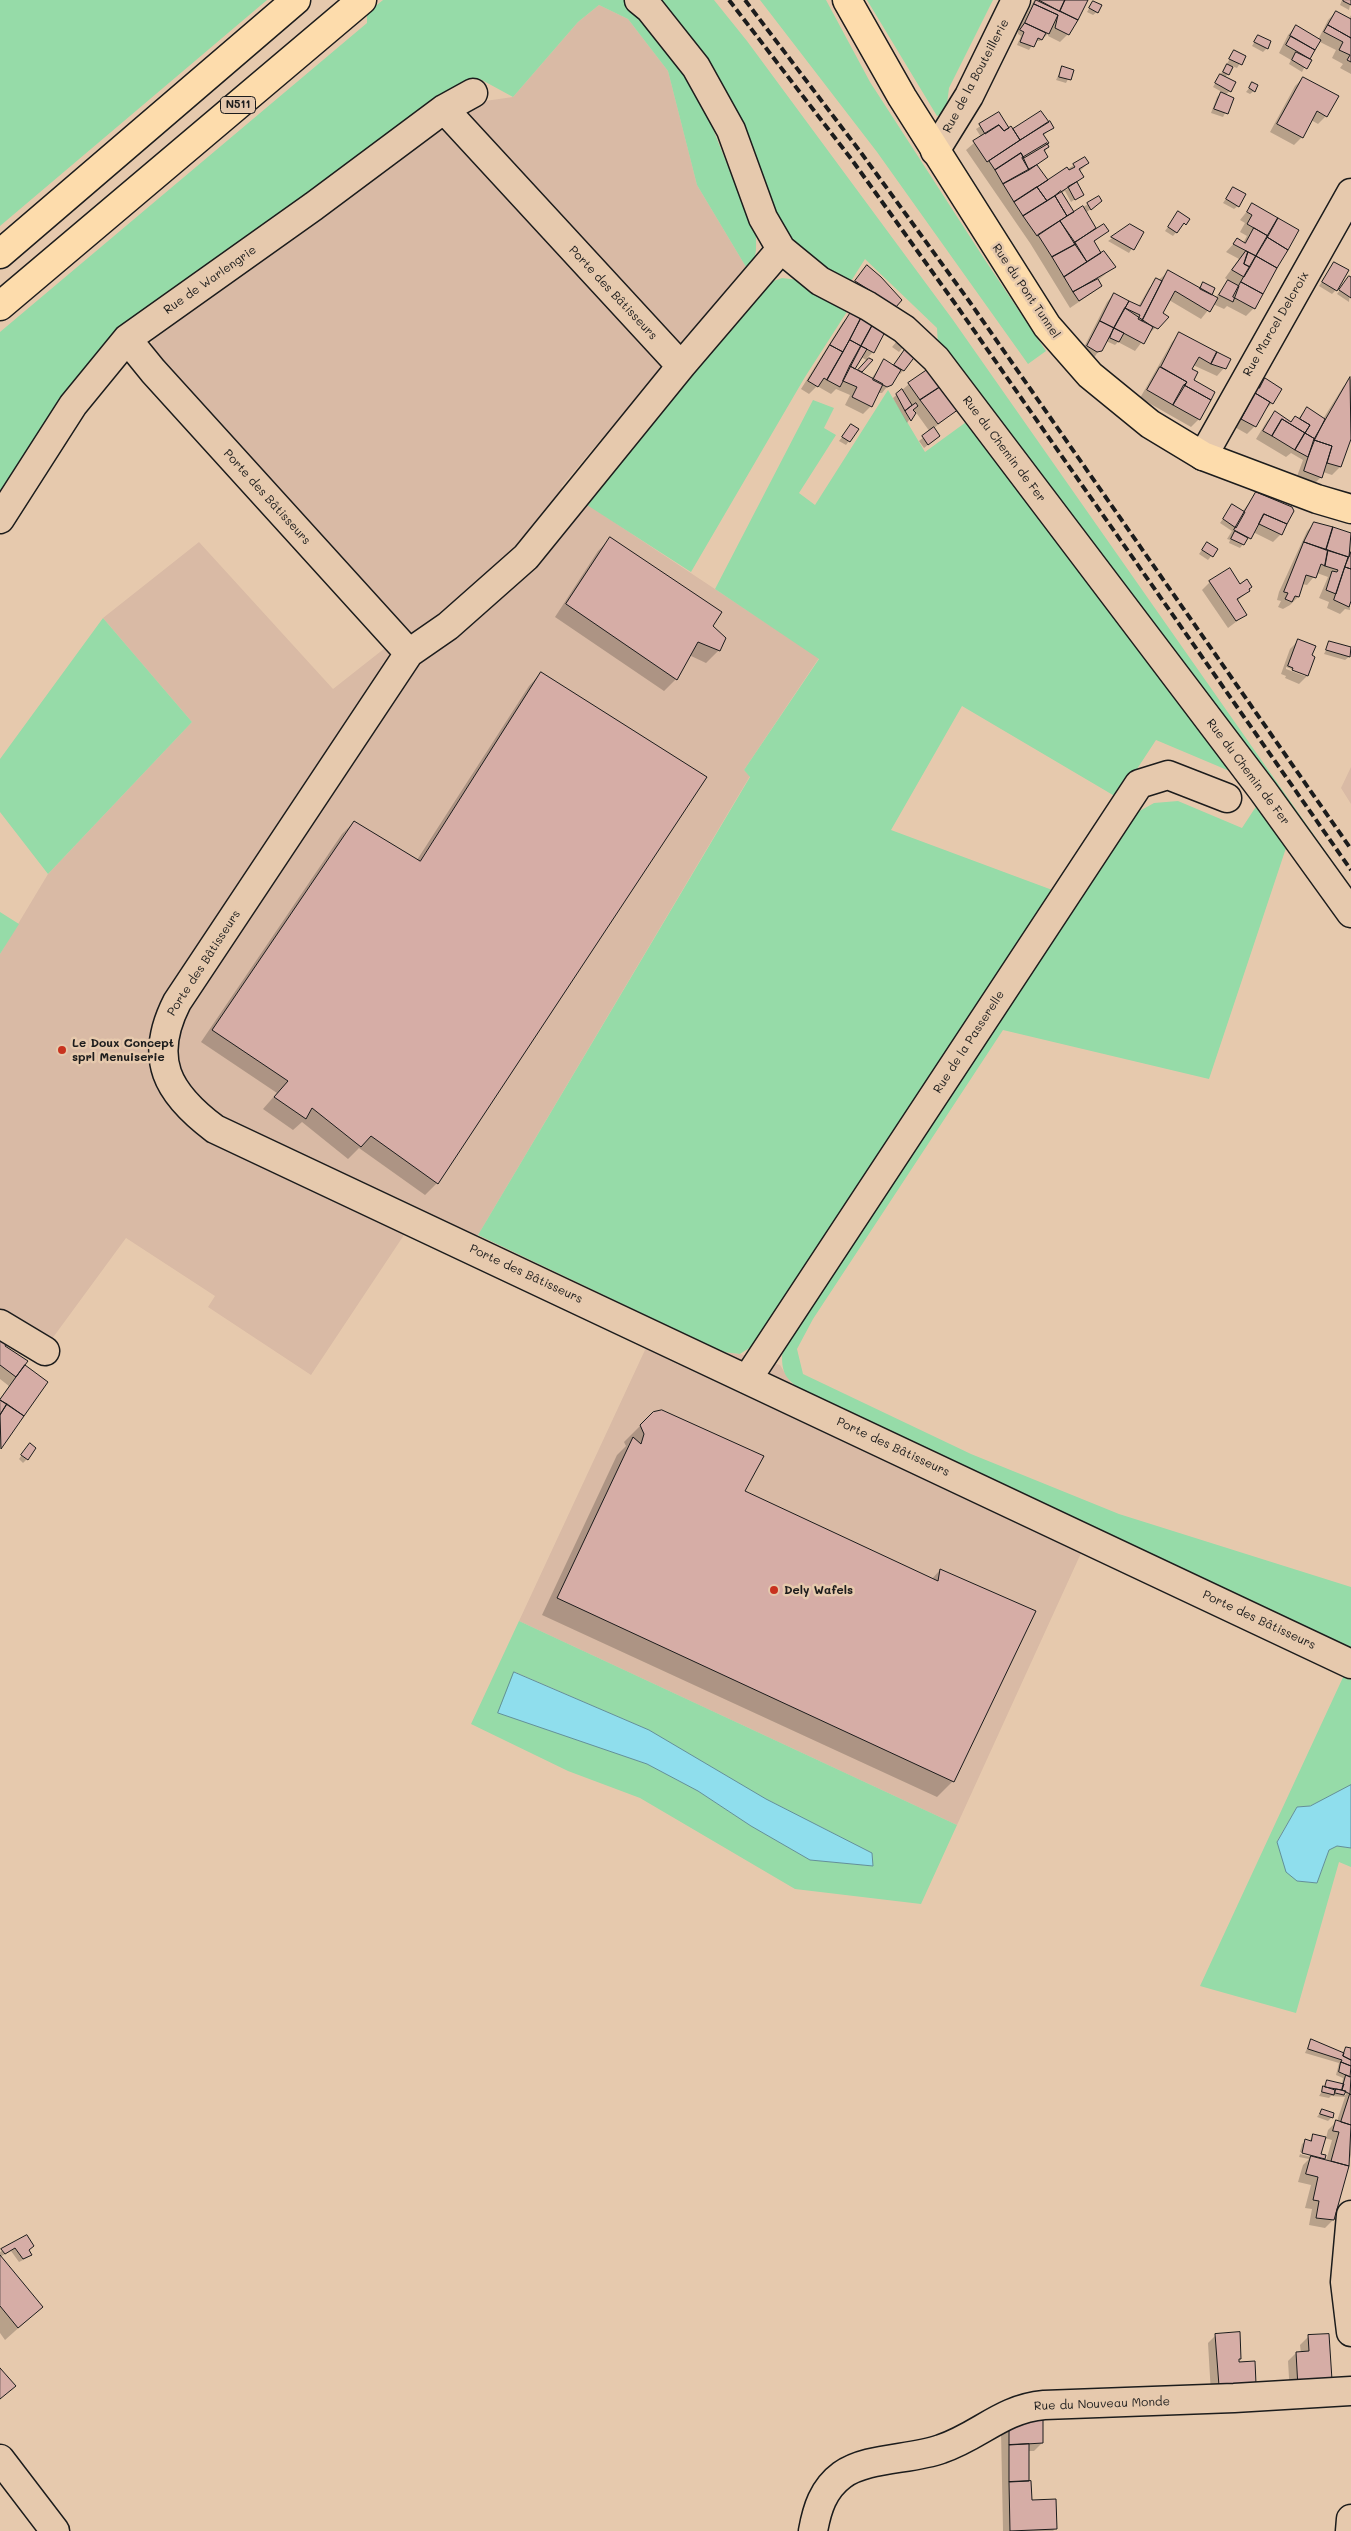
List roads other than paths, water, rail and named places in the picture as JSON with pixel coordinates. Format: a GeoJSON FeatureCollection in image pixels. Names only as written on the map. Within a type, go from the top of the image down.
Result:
{"type":"FeatureCollection","features":[{"type":"Feature","properties":{"kind":"main road"},"geometry":{"type":"LineString","coordinates":[[0,254],[296,0]]}},
{"type":"Feature","properties":{"kind":"main road","name":"N511"},"geometry":{"type":"LineString","coordinates":[[0,306],[362,0]]}},
{"type":"Feature","properties":{"kind":"main road","name":"Rue du Pont Tunnel"},"geometry":{"type":"LineString","coordinates":[[847,0],[935,151],[1047,326],[1090,375],[1150,424],[1203,456],[1316,499],[1351,509]]}},
{"type":"Feature","properties":{"kind":"street","name":"Rue de la Bouteillerie"},"geometry":{"type":"LineString","coordinates":[[935,151],[969,96],[1016,0]]}},
{"type":"Feature","properties":{"kind":"street","name":"Rue du Chemin de Fer"},"geometry":{"type":"LineString","coordinates":[[645,3],[696,67],[731,130],[763,218],[781,249],[820,281],[868,306],[904,329],[936,359],[1263,791],[1351,913]]}},
{"type":"Feature","properties":{"kind":"street","name":"Rue de Warlengrie"},"geometry":{"type":"LineString","coordinates":[[0,519],[73,405],[127,339],[314,206],[444,109],[474,93]]}},
{"type":"Feature","properties":{"kind":"street","name":"Porte des Bâtisseurs"},"geometry":{"type":"LineString","coordinates":[[444,109],[681,366]]}},
{"type":"Feature","properties":{"kind":"street","name":"Rue Marcel Delcroix"},"geometry":{"type":"LineString","coordinates":[[1203,456],[1351,193]]}},
{"type":"Feature","properties":{"kind":"street","name":"Porte des Bâtisseurs"},"geometry":{"type":"LineString","coordinates":[[781,249],[681,366],[526,557],[448,626],[409,653],[177,1002],[168,1021],[164,1046],[165,1072],[178,1096],[194,1113],[215,1128],[1351,1664]]}},
{"type":"Feature","properties":{"kind":"street","name":"Porte des Bâtisseurs"},"geometry":{"type":"LineString","coordinates":[[127,339],[153,371],[409,653]]}},
{"type":"Feature","properties":{"kind":"street","name":"Rue de la Passerelle"},"geometry":{"type":"LineString","coordinates":[[748,1378],[1139,784],[1168,775],[1227,798]]}},
{"type":"Feature","properties":{"kind":"street"},"geometry":{"type":"LineString","coordinates":[[0,1324],[45,1351]]}},
{"type":"Feature","properties":{"kind":"street"},"geometry":{"type":"LineString","coordinates":[[1351,2215],[1345,2282],[1351,2332]]}},
{"type":"Feature","properties":{"kind":"street","name":"Rue du Nouveau Monde"},"geometry":{"type":"LineString","coordinates":[[813,2531],[820,2503],[826,2491],[844,2474],[868,2464],[940,2450],[977,2433],[996,2420],[1018,2409],[1044,2405],[1234,2398],[1351,2391]]}},
{"type":"Feature","properties":{"kind":"street"},"geometry":{"type":"LineString","coordinates":[[0,2459],[55,2531]]}},
{"type":"Feature","properties":{"kind":"street"},"geometry":{"type":"LineString","coordinates":[[1350,2531],[1351,2519]]}},
{"type":"Feature","properties":{"kind":"water"},"geometry":{"type":"Polygon","coordinates":[[[514,1672],[649,1730],[766,1799],[872,1853],[873,1866],[810,1860],[751,1826],[698,1791],[647,1764],[498,1713],[514,1672]]]}},
{"type":"Feature","properties":{"kind":"water"},"geometry":{"type":"Polygon","coordinates":[[[1351,1785],[1351,1848],[1337,1846],[1329,1850],[1317,1883],[1297,1881],[1286,1872],[1277,1842],[1297,1807],[1310,1806],[1351,1785]]]}},
{"type":"Feature","properties":{"kind":"railway"},"geometry":{"type":"LineString","coordinates":[[729,0],[852,160],[959,309],[1351,870]]}},
{"type":"Feature","properties":{"kind":"railway"},"geometry":{"type":"LineString","coordinates":[[745,0],[862,154],[969,301],[1351,849]]}},
{"type":"Feature","properties":{"kind":"place","name":"Le Doux Concept sprl Menuiserie"},"geometry":{"type":"Point","coordinates":[62,1050]}},
{"type":"Feature","properties":{"kind":"place","name":"Dely Wafels"},"geometry":{"type":"Point","coordinates":[774,1590]}}]}
